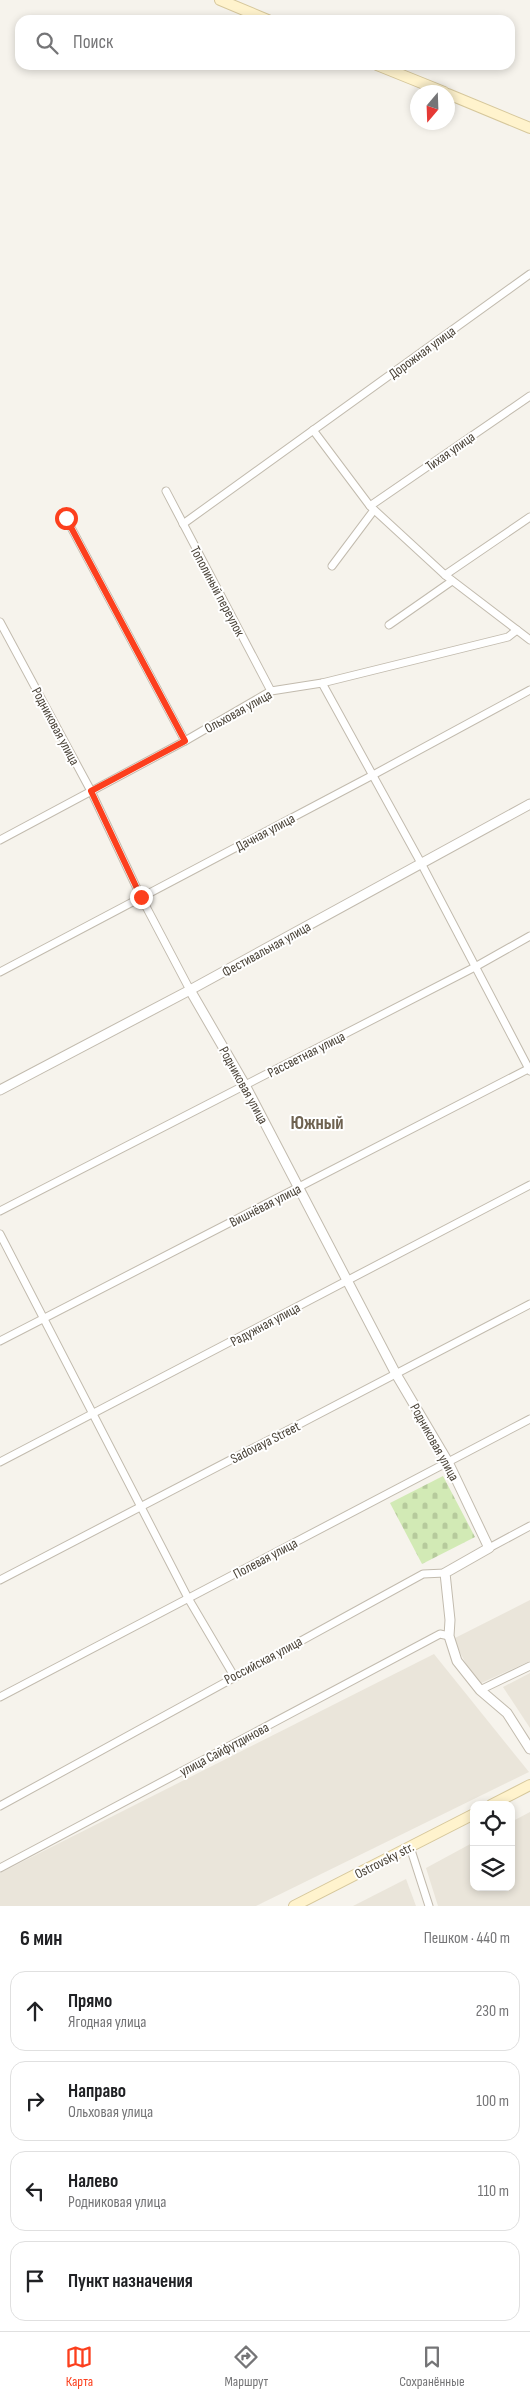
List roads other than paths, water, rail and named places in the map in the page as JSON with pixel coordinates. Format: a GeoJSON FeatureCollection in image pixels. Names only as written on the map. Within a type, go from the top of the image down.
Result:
{"type":"FeatureCollection","features":[{"type":"Feature","properties":{"kind":"main road"},"geometry":{"type":"LineString","coordinates":[[220,0],[256,15]]}},
{"type":"Feature","properties":{"kind":"main road"},"geometry":{"type":"LineString","coordinates":[[389,70],[427,85]]}},
{"type":"Feature","properties":{"kind":"main road"},"geometry":{"type":"LineString","coordinates":[[455,97],[530,128]]}},
{"type":"Feature","properties":{"kind":"main road"},"geometry":{"type":"LineString","coordinates":[[499,1801],[530,1784]]}},
{"type":"Feature","properties":{"kind":"main road","name":"Ostrovsky str."},"geometry":{"type":"LineString","coordinates":[[294,1906],[470,1816]]}},
{"type":"Feature","properties":{"kind":"street","name":"Дорожная улица"},"geometry":{"type":"LineString","coordinates":[[183,524],[530,274]]}},
{"type":"Feature","properties":{"kind":"street","name":"Тихая улица"},"geometry":{"type":"LineString","coordinates":[[332,566],[372,508],[530,396]]}},
{"type":"Feature","properties":{"kind":"street"},"geometry":{"type":"LineString","coordinates":[[313,430],[372,508],[445,576],[530,640]]}},
{"type":"Feature","properties":{"kind":"street","name":"Тополиный переулок"},"geometry":{"type":"LineString","coordinates":[[166,491],[271,691]]}},
{"type":"Feature","properties":{"kind":"street"},"geometry":{"type":"LineString","coordinates":[[445,576],[530,517]]}},
{"type":"Feature","properties":{"kind":"street"},"geometry":{"type":"LineString","coordinates":[[66,518],[185,741]]}},
{"type":"Feature","properties":{"kind":"street"},"geometry":{"type":"LineString","coordinates":[[389,625],[452,581]]}},
{"type":"Feature","properties":{"kind":"street","name":"Родниковая улица"},"geometry":{"type":"LineString","coordinates":[[0,622],[91,791],[141,897],[190,990],[245,1085],[396,1374],[448,1462],[488,1548]]}},
{"type":"Feature","properties":{"kind":"street","name":"Ольховая улица"},"geometry":{"type":"LineString","coordinates":[[0,840],[185,741],[271,691],[322,683],[508,637],[517,630]]}},
{"type":"Feature","properties":{"kind":"street"},"geometry":{"type":"LineString","coordinates":[[322,683],[421,863],[530,1069]]}},
{"type":"Feature","properties":{"kind":"street","name":"Дачная улица"},"geometry":{"type":"LineString","coordinates":[[0,972],[373,776],[530,690]]}},
{"type":"Feature","properties":{"kind":"street","name":"Фестивальная улица"},"geometry":{"type":"LineString","coordinates":[[0,1090],[190,990],[530,804]]}},
{"type":"Feature","properties":{"kind":"street","name":"Рассветная улица"},"geometry":{"type":"LineString","coordinates":[[0,1211],[475,967],[530,936]]}},
{"type":"Feature","properties":{"kind":"street","name":"Вишнёвая улица"},"geometry":{"type":"LineString","coordinates":[[0,1341],[530,1069]]}},
{"type":"Feature","properties":{"kind":"street","name":"Радужная улица"},"geometry":{"type":"LineString","coordinates":[[0,1462],[530,1185]]}},
{"type":"Feature","properties":{"kind":"street"},"geometry":{"type":"LineString","coordinates":[[0,1234],[188,1598],[234,1676]]}},
{"type":"Feature","properties":{"kind":"street","name":"Sadovaya Street"},"geometry":{"type":"LineString","coordinates":[[0,1580],[530,1304]]}},
{"type":"Feature","properties":{"kind":"street","name":"Полевая улица"},"geometry":{"type":"LineString","coordinates":[[0,1698],[530,1419]]}},
{"type":"Feature","properties":{"kind":"street","name":"Российская улица"},"geometry":{"type":"LineString","coordinates":[[0,1806],[423,1574],[445,1573],[530,1526]]}},
{"type":"Feature","properties":{"kind":"street"},"geometry":{"type":"LineString","coordinates":[[445,1573],[450,1620],[449,1636],[457,1661],[480,1690],[507,1713],[530,1749]]}},
{"type":"Feature","properties":{"kind":"street","name":"улица Сайфутдинова"},"geometry":{"type":"LineString","coordinates":[[0,1868],[440,1634],[449,1636]]}},
{"type":"Feature","properties":{"kind":"street"},"geometry":{"type":"LineString","coordinates":[[480,1690],[530,1666]]}},
{"type":"Feature","properties":{"kind":"street"},"geometry":{"type":"LineString","coordinates":[[410,1847],[428,1906]]}},
{"type":"Feature","properties":{"kind":"district","name":"Южный"},"geometry":{"type":"Point","coordinates":[317,1122]}}]}
